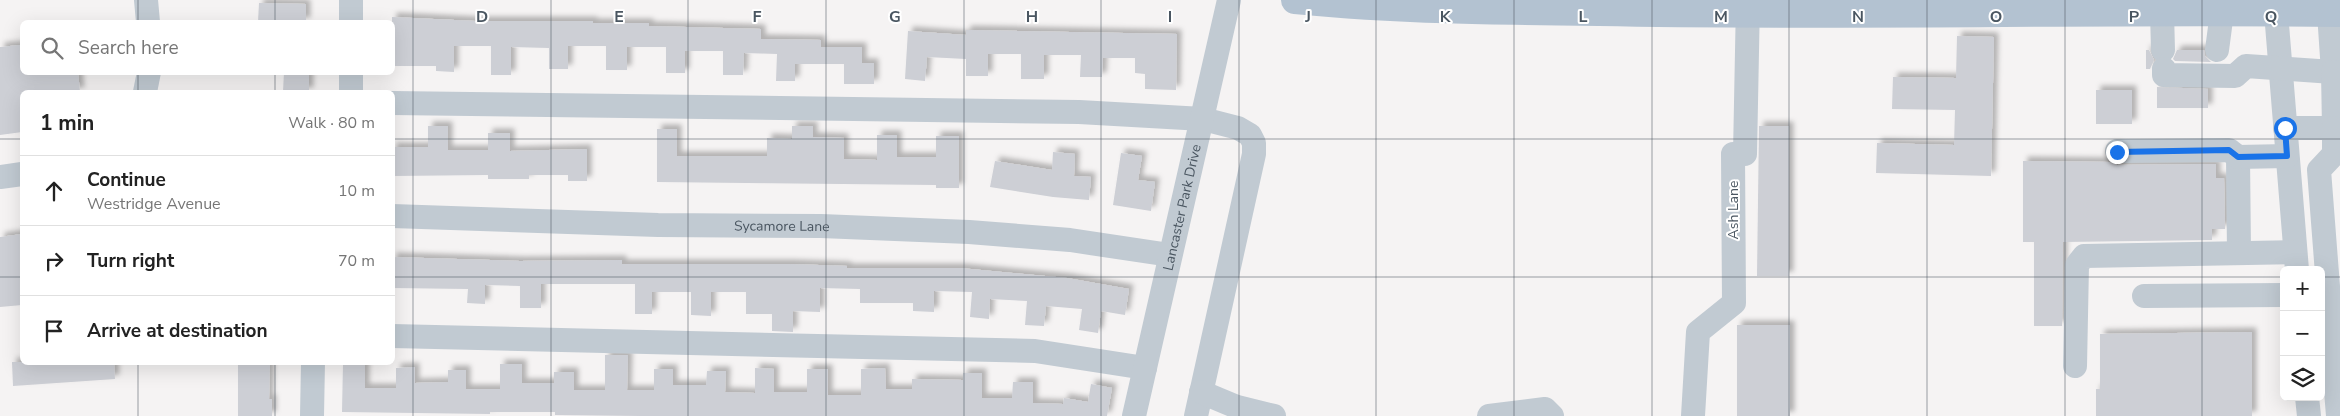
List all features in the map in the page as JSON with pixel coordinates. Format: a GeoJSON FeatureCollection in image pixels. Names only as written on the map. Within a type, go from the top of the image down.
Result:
{"type":"FeatureCollection","features":[{"type":"Feature","properties":{"kind":"main road"},"geometry":{"type":"LineString","coordinates":[[1295,0],[1481,5],[1748,8],[2124,6],[2162,12],[2222,12],[2275,6],[2334,13]]}},
{"type":"Feature","properties":{"kind":"street"},"geometry":{"type":"LineString","coordinates":[[146,0],[148,20]]}},
{"type":"Feature","properties":{"kind":"street"},"geometry":{"type":"LineString","coordinates":[[351,0],[351,20]]}},
{"type":"Feature","properties":{"kind":"street","name":"Lancaster Park Drive"},"geometry":{"type":"LineString","coordinates":[[1134,416],[1229,0]]}},
{"type":"Feature","properties":{"kind":"street"},"geometry":{"type":"LineString","coordinates":[[2075,366],[2077,265],[2084,256],[2240,253],[2296,261],[2275,6]]}},
{"type":"Feature","properties":{"kind":"street","name":"Ash Lane"},"geometry":{"type":"LineString","coordinates":[[1693,416],[1698,332],[1734,302],[1733,154],[1745,154],[1748,8]]}},
{"type":"Feature","properties":{"kind":"street"},"geometry":{"type":"LineString","coordinates":[[2162,12],[2164,75],[2216,65],[2235,76],[2246,66],[2337,72]]}},
{"type":"Feature","properties":{"kind":"street"},"geometry":{"type":"LineString","coordinates":[[2216,65],[2222,12]]}},
{"type":"Feature","properties":{"kind":"street"},"geometry":{"type":"LineString","coordinates":[[2334,13],[2337,72],[2334,154],[2319,170],[2338,416]]}},
{"type":"Feature","properties":{"kind":"street"},"geometry":{"type":"LineString","coordinates":[[145,90],[148,75]]}},
{"type":"Feature","properties":{"kind":"street"},"geometry":{"type":"LineString","coordinates":[[351,75],[351,90]]}},
{"type":"Feature","properties":{"kind":"street"},"geometry":{"type":"LineString","coordinates":[[395,103],[1079,112],[1203,119],[1238,128],[1254,143],[1254,154],[1196,416]]}},
{"type":"Feature","properties":{"kind":"street"},"geometry":{"type":"LineString","coordinates":[[2285,128],[2334,128]]}},
{"type":"Feature","properties":{"kind":"street"},"geometry":{"type":"LineString","coordinates":[[2117,152],[2229,150],[2238,157],[2287,156]]}},
{"type":"Feature","properties":{"kind":"street"},"geometry":{"type":"LineString","coordinates":[[2238,157],[2240,253]]}},
{"type":"Feature","properties":{"kind":"street"},"geometry":{"type":"LineString","coordinates":[[0,177],[20,174]]}},
{"type":"Feature","properties":{"kind":"street","name":"Sycamore Lane"},"geometry":{"type":"LineString","coordinates":[[395,216],[658,225],[822,226],[969,232],[1070,240],[1170,255]]}},
{"type":"Feature","properties":{"kind":"street"},"geometry":{"type":"LineString","coordinates":[[2144,296],[2280,294]]}},
{"type":"Feature","properties":{"kind":"street"},"geometry":{"type":"LineString","coordinates":[[395,336],[1035,351],[1145,368]]}},
{"type":"Feature","properties":{"kind":"street"},"geometry":{"type":"LineString","coordinates":[[312,416],[313,365]]}},
{"type":"Feature","properties":{"kind":"street"},"geometry":{"type":"LineString","coordinates":[[1201,392],[1237,407],[1274,416]]}},
{"type":"Feature","properties":{"kind":"street"},"geometry":{"type":"LineString","coordinates":[[2307,401],[2309,416]]}},
{"type":"Feature","properties":{"kind":"street"},"geometry":{"type":"LineString","coordinates":[[1489,416],[1544,409],[1552,416]]}},
{"type":"Feature","properties":{"kind":"building"},"geometry":{"type":"Polygon","coordinates":[[[259,3],[306,4],[306,20],[258,20],[259,3]]]}},
{"type":"Feature","properties":{"kind":"building"},"geometry":{"type":"Polygon","coordinates":[[[392,17],[475,21],[593,21],[593,23],[649,23],[649,26],[761,29],[761,39],[821,40],[821,47],[862,47],[862,63],[874,63],[874,84],[844,84],[844,64],[795,64],[795,81],[776,81],[777,54],[744,53],[743,75],[723,75],[723,51],[685,51],[685,73],[666,73],[666,47],[627,47],[627,70],[606,70],[606,46],[568,46],[568,69],[549,69],[549,48],[511,47],[511,75],[491,75],[491,46],[454,46],[454,72],[436,71],[436,66],[395,66],[395,20],[392,20],[392,17]]]}},
{"type":"Feature","properties":{"kind":"building"},"geometry":{"type":"Polygon","coordinates":[[[966,30],[1177,34],[1176,90],[1145,89],[1145,74],[1135,73],[1135,58],[1103,58],[1102,77],[1080,77],[1081,55],[1044,55],[1044,79],[1021,79],[1021,54],[988,54],[988,76],[966,76],[966,59],[927,57],[925,81],[905,79],[908,31],[966,35],[966,30]]]}},
{"type":"Feature","properties":{"kind":"building"},"geometry":{"type":"Polygon","coordinates":[[[1957,36],[1994,37],[1991,176],[1876,173],[1877,143],[1954,145],[1955,110],[1892,109],[1893,77],[1956,78],[1957,36]]]}},
{"type":"Feature","properties":{"kind":"building"},"geometry":{"type":"Polygon","coordinates":[[[20,45],[20,75],[78,75],[80,90],[20,90],[20,132],[0,135],[0,47],[20,45]]]}},
{"type":"Feature","properties":{"kind":"building"},"geometry":{"type":"Polygon","coordinates":[[[2146,50],[2149,50],[2154,60],[2150,69],[2146,69],[2146,50]]]}},
{"type":"Feature","properties":{"kind":"building"},"geometry":{"type":"Polygon","coordinates":[[[2177,50],[2204,50],[2205,56],[2211,62],[2175,61],[2173,59],[2177,50]]]}},
{"type":"Feature","properties":{"kind":"building"},"geometry":{"type":"Polygon","coordinates":[[[284,75],[309,75],[309,90],[283,90],[284,75]]]}},
{"type":"Feature","properties":{"kind":"building"},"geometry":{"type":"Polygon","coordinates":[[[2157,87],[2208,89],[2208,108],[2157,108],[2157,87]]]}},
{"type":"Feature","properties":{"kind":"building"},"geometry":{"type":"Polygon","coordinates":[[[2096,90],[2132,90],[2132,124],[2096,124],[2096,90]]]}},
{"type":"Feature","properties":{"kind":"building"},"geometry":{"type":"Polygon","coordinates":[[[428,126],[448,126],[448,150],[488,150],[488,133],[510,133],[510,151],[587,149],[587,181],[568,181],[568,175],[529,175],[529,179],[488,179],[488,175],[395,176],[395,147],[428,147],[428,126]]]}},
{"type":"Feature","properties":{"kind":"building"},"geometry":{"type":"Polygon","coordinates":[[[792,126],[813,126],[813,137],[844,138],[844,159],[877,160],[877,135],[897,135],[897,157],[936,157],[936,136],[959,136],[959,188],[936,188],[936,185],[657,182],[657,129],[677,129],[677,156],[767,156],[767,138],[792,139],[792,126]]]}},
{"type":"Feature","properties":{"kind":"building"},"geometry":{"type":"Polygon","coordinates":[[[1759,126],[1789,126],[1789,276],[1757,276],[1759,126]]]}},
{"type":"Feature","properties":{"kind":"building"},"geometry":{"type":"Polygon","coordinates":[[[1053,152],[1075,154],[1074,176],[1091,177],[1089,200],[1053,197],[990,187],[995,161],[1052,170],[1053,152]]]}},
{"type":"Feature","properties":{"kind":"building"},"geometry":{"type":"Polygon","coordinates":[[[1121,153],[1142,156],[1138,180],[1155,182],[1151,211],[1113,205],[1121,153]]]}},
{"type":"Feature","properties":{"kind":"building"},"geometry":{"type":"Polygon","coordinates":[[[2023,161],[2109,162],[2117,165],[2216,164],[2216,178],[2224,178],[2225,229],[2212,229],[2212,240],[2063,242],[2062,326],[2034,326],[2034,242],[2023,242],[2023,161]]]}},
{"type":"Feature","properties":{"kind":"building"},"geometry":{"type":"Polygon","coordinates":[[[20,234],[20,305],[0,307],[0,237],[20,234]]]}},
{"type":"Feature","properties":{"kind":"building"},"geometry":{"type":"Polygon","coordinates":[[[395,257],[520,261],[622,260],[622,264],[790,264],[847,266],[847,268],[960,268],[1067,278],[1129,289],[1125,315],[1101,311],[1098,333],[1079,330],[1082,309],[1046,306],[1044,326],[1025,325],[1027,301],[990,299],[989,319],[970,317],[972,292],[934,291],[934,312],[913,311],[913,303],[860,303],[860,289],[820,288],[820,312],[793,311],[793,332],[772,331],[772,314],[746,314],[746,292],[711,292],[711,316],[691,315],[691,292],[652,292],[652,314],[635,314],[635,284],[541,284],[541,308],[520,308],[520,286],[485,285],[485,304],[467,303],[468,289],[395,288],[395,257]]]}},
{"type":"Feature","properties":{"kind":"building"},"geometry":{"type":"Polygon","coordinates":[[[1737,325],[1790,325],[1790,416],[1737,416],[1737,325]]]}},
{"type":"Feature","properties":{"kind":"building"},"geometry":{"type":"Polygon","coordinates":[[[2252,332],[2252,416],[2096,416],[2096,389],[2100,389],[2100,334],[2252,332]]]}},
{"type":"Feature","properties":{"kind":"building"},"geometry":{"type":"Polygon","coordinates":[[[605,355],[628,355],[627,390],[654,390],[654,369],[673,369],[673,385],[706,385],[707,371],[726,371],[725,392],[755,393],[755,368],[774,369],[774,392],[807,392],[807,369],[828,369],[828,395],[861,395],[861,369],[885,368],[886,389],[912,389],[912,379],[963,380],[963,373],[982,373],[982,398],[1012,398],[1013,382],[1033,382],[1033,403],[1063,404],[1064,398],[1088,402],[1091,384],[1112,388],[1107,416],[641,416],[555,415],[555,412],[490,412],[490,414],[342,412],[343,365],[365,365],[365,388],[396,388],[396,368],[415,367],[415,383],[448,382],[448,370],[466,370],[466,389],[500,389],[500,364],[522,364],[522,383],[554,383],[554,372],[574,372],[574,390],[605,390],[605,355]]]}},
{"type":"Feature","properties":{"kind":"building"},"geometry":{"type":"Polygon","coordinates":[[[12,362],[20,362],[20,365],[114,365],[115,379],[13,386],[12,362]]]}},
{"type":"Feature","properties":{"kind":"building"},"geometry":{"type":"Polygon","coordinates":[[[238,365],[270,365],[269,399],[272,399],[272,416],[238,416],[238,365]]]}},
{"type":"Feature","properties":{"kind":"route"},"geometry":{"type":"LineString","coordinates":[[2117,152],[2229,150],[2238,157],[2287,156],[2285,128]]}}]}
